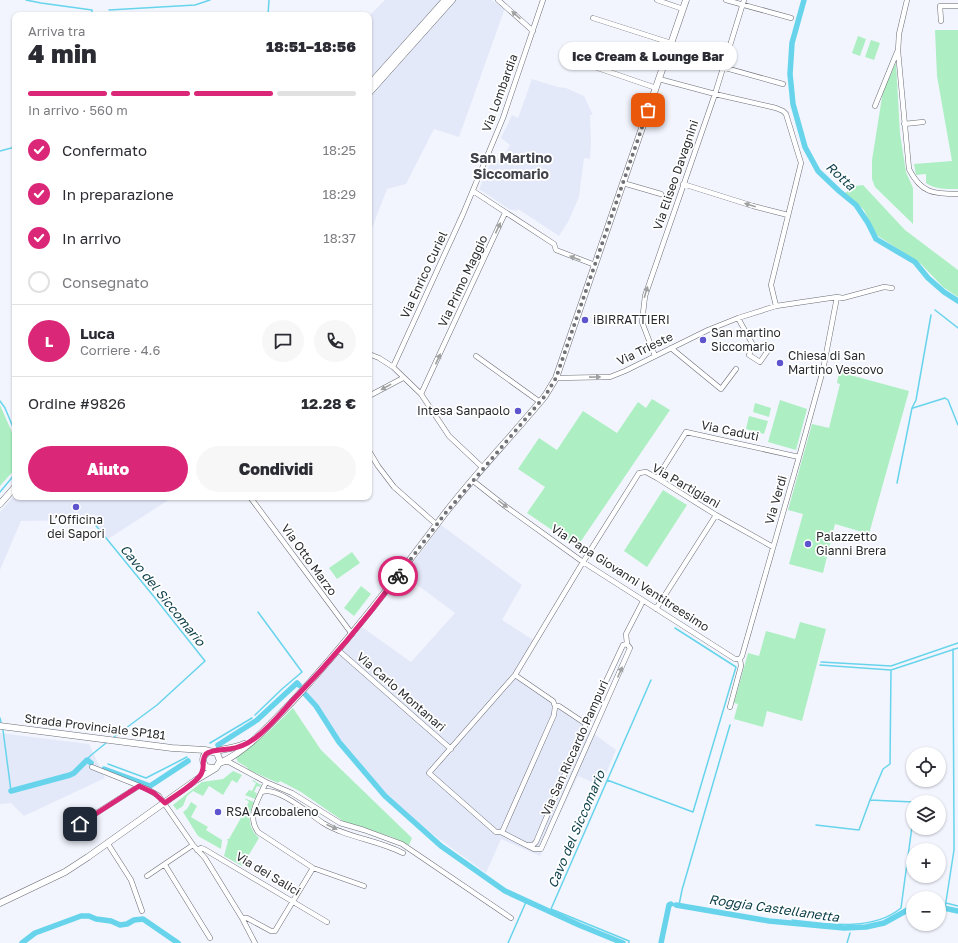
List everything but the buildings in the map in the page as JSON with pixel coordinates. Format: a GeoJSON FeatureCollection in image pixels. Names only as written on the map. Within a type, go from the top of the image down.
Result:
{"type":"FeatureCollection","features":[{"type":"Feature","properties":{"kind":"street"},"geometry":{"type":"LineString","coordinates":[[372,81],[445,0]]}},
{"type":"Feature","properties":{"kind":"street"},"geometry":{"type":"LineString","coordinates":[[372,90],[452,0]]}},
{"type":"Feature","properties":{"kind":"street"},"geometry":{"type":"LineString","coordinates":[[498,0],[533,31]]}},
{"type":"Feature","properties":{"kind":"street","name":"Via Lombardia"},"geometry":{"type":"LineString","coordinates":[[473,191],[503,118],[543,0]]}},
{"type":"Feature","properties":{"kind":"street"},"geometry":{"type":"LineString","coordinates":[[659,0],[683,8]]}},
{"type":"Feature","properties":{"kind":"street"},"geometry":{"type":"LineString","coordinates":[[0,903],[65,872],[108,844],[220,763],[234,755],[254,739],[314,679],[375,606],[472,480],[540,402],[556,378],[686,0]]}},
{"type":"Feature","properties":{"kind":"street"},"geometry":{"type":"LineString","coordinates":[[726,0],[743,2],[791,18]]}},
{"type":"Feature","properties":{"kind":"street"},"geometry":{"type":"LineString","coordinates":[[907,0],[899,34],[898,51],[909,169],[915,180],[928,190],[937,194],[958,194]]}},
{"type":"Feature","properties":{"kind":"street","name":"Via Eliseo Davagnini"},"geometry":{"type":"LineString","coordinates":[[655,356],[642,322],[645,296],[715,94],[743,2]]}},
{"type":"Feature","properties":{"kind":"street"},"geometry":{"type":"LineString","coordinates":[[941,21],[940,6],[958,6]]}},
{"type":"Feature","properties":{"kind":"street"},"geometry":{"type":"LineString","coordinates":[[593,18],[671,43]]}},
{"type":"Feature","properties":{"kind":"street"},"geometry":{"type":"LineString","coordinates":[[875,106],[898,51]]}},
{"type":"Feature","properties":{"kind":"street"},"geometry":{"type":"LineString","coordinates":[[668,52],[783,84]]}},
{"type":"Feature","properties":{"kind":"street"},"geometry":{"type":"LineString","coordinates":[[595,67],[656,88]]}},
{"type":"Feature","properties":{"kind":"street"},"geometry":{"type":"LineString","coordinates":[[659,79],[776,108],[786,114],[801,163],[771,285],[776,306]]}},
{"type":"Feature","properties":{"kind":"street"},"geometry":{"type":"LineString","coordinates":[[904,124],[923,122]]}},
{"type":"Feature","properties":{"kind":"street"},"geometry":{"type":"LineString","coordinates":[[623,183],[661,194]]}},
{"type":"Feature","properties":{"kind":"street"},"geometry":{"type":"LineString","coordinates":[[683,184],[753,206],[788,215]]}},
{"type":"Feature","properties":{"kind":"street"},"geometry":{"type":"LineString","coordinates":[[473,191],[554,244],[556,250],[595,265]]}},
{"type":"Feature","properties":{"kind":"street","name":"Via Enrico Curiel"},"geometry":{"type":"LineString","coordinates":[[393,366],[473,191]]}},
{"type":"Feature","properties":{"kind":"street","name":"Via Primo Maggio"},"geometry":{"type":"LineString","coordinates":[[421,394],[505,213]]}},
{"type":"Feature","properties":{"kind":"street","name":"Via Trieste"},"geometry":{"type":"LineString","coordinates":[[556,378],[610,377],[708,330],[738,318],[776,306],[838,297],[843,298],[884,287],[892,288]]}},
{"type":"Feature","properties":{"kind":"street","name":"Via Verdi"},"geometry":{"type":"LineString","coordinates":[[730,707],[741,666],[740,659],[823,370],[838,297]]}},
{"type":"Feature","properties":{"kind":"street"},"geometry":{"type":"LineString","coordinates":[[738,318],[753,345]]}},
{"type":"Feature","properties":{"kind":"street"},"geometry":{"type":"LineString","coordinates":[[672,348],[721,389],[736,369]]}},
{"type":"Feature","properties":{"kind":"street"},"geometry":{"type":"LineString","coordinates":[[372,356],[393,366],[403,378],[421,394],[449,436],[483,468]]}},
{"type":"Feature","properties":{"kind":"street"},"geometry":{"type":"LineString","coordinates":[[476,356],[540,402]]}},
{"type":"Feature","properties":{"kind":"street"},"geometry":{"type":"LineString","coordinates":[[372,394],[403,378]]}},
{"type":"Feature","properties":{"kind":"street","name":"Via Caduti"},"geometry":{"type":"LineString","coordinates":[[657,478],[686,432],[799,457]]}},
{"type":"Feature","properties":{"kind":"street"},"geometry":{"type":"LineString","coordinates":[[372,456],[394,487],[437,525]]}},
{"type":"Feature","properties":{"kind":"street","name":"Via Partigiani"},"geometry":{"type":"LineString","coordinates":[[583,562],[640,473],[646,472],[773,547]]}},
{"type":"Feature","properties":{"kind":"street","name":"Via Papa Giovanni Ventitreesimo"},"geometry":{"type":"LineString","coordinates":[[472,480],[505,506],[583,562],[735,659],[740,659]]}},
{"type":"Feature","properties":{"kind":"street"},"geometry":{"type":"LineString","coordinates":[[0,504],[12,490]]}},
{"type":"Feature","properties":{"kind":"street","name":"Via Otto Marzo"},"geometry":{"type":"LineString","coordinates":[[252,500],[352,634]]}},
{"type":"Feature","properties":{"kind":"street"},"geometry":{"type":"LineString","coordinates":[[656,609],[716,514]]}},
{"type":"Feature","properties":{"kind":"street"},"geometry":{"type":"LineString","coordinates":[[528,845],[501,832],[496,832],[429,773],[515,675],[583,562]]}},
{"type":"Feature","properties":{"kind":"street","name":"Via San Riccardo Pampuri"},"geometry":{"type":"LineString","coordinates":[[528,845],[534,848],[541,848],[630,648],[626,644],[626,634],[642,601]]}},
{"type":"Feature","properties":{"kind":"street","name":"Via San Riccardo Pampuri"},"geometry":{"type":"LineString","coordinates":[[528,845],[533,845],[536,842],[587,722],[623,645],[626,644]]}},
{"type":"Feature","properties":{"kind":"street","name":"Via Carlo Montanari"},"geometry":{"type":"LineString","coordinates":[[338,650],[451,748]]}},
{"type":"Feature","properties":{"kind":"street","name":"Via San Riccardo Pampuri"},"geometry":{"type":"LineString","coordinates":[[515,675],[553,702],[555,706],[559,706],[587,722]]}},
{"type":"Feature","properties":{"kind":"street"},"geometry":{"type":"LineString","coordinates":[[501,832],[554,714],[555,706]]}},
{"type":"Feature","properties":{"kind":"street"},"geometry":{"type":"LineString","coordinates":[[587,722],[597,723]]}},
{"type":"Feature","properties":{"kind":"street","name":"Strada Provinciale SP181"},"geometry":{"type":"LineString","coordinates":[[0,726],[188,750],[205,750],[211,752],[238,747],[254,739]]}},
{"type":"Feature","properties":{"kind":"street"},"geometry":{"type":"LineString","coordinates":[[584,732],[591,735]]}},
{"type":"Feature","properties":{"kind":"street","name":"Strada Provinciale SP181"},"geometry":{"type":"LineString","coordinates":[[188,750],[203,762]]}},
{"type":"Feature","properties":{"kind":"street"},"geometry":{"type":"LineString","coordinates":[[196,780],[202,772],[206,754],[211,752],[220,758],[220,763]]}},
{"type":"Feature","properties":{"kind":"street"},"geometry":{"type":"LineString","coordinates":[[234,755],[233,761],[235,766]]}},
{"type":"Feature","properties":{"kind":"street"},"geometry":{"type":"LineString","coordinates":[[203,762],[206,767],[213,768]]}},
{"type":"Feature","properties":{"kind":"street"},"geometry":{"type":"LineString","coordinates":[[220,763],[229,762],[266,782],[292,793],[340,823],[402,844],[511,918]]}},
{"type":"Feature","properties":{"kind":"street"},"geometry":{"type":"LineString","coordinates":[[92,767],[154,793],[165,803],[197,850],[205,858],[242,918],[255,943]]}},
{"type":"Feature","properties":{"kind":"street"},"geometry":{"type":"LineString","coordinates":[[266,782],[252,817],[255,828],[262,836],[313,868],[364,886]]}},
{"type":"Feature","properties":{"kind":"street"},"geometry":{"type":"LineString","coordinates":[[273,785],[276,792]]}},
{"type":"Feature","properties":{"kind":"street"},"geometry":{"type":"LineString","coordinates":[[68,831],[139,786]]}},
{"type":"Feature","properties":{"kind":"street"},"geometry":{"type":"LineString","coordinates":[[262,792],[266,790],[276,792],[325,824],[337,830],[386,845],[403,853]]}},
{"type":"Feature","properties":{"kind":"street"},"geometry":{"type":"LineString","coordinates":[[108,844],[131,880],[142,911]]}},
{"type":"Feature","properties":{"kind":"street"},"geometry":{"type":"LineString","coordinates":[[147,876],[193,844]]}},
{"type":"Feature","properties":{"kind":"street","name":"Via dei Salici"},"geometry":{"type":"LineString","coordinates":[[197,850],[201,848],[204,849],[327,922]]}},
{"type":"Feature","properties":{"kind":"street"},"geometry":{"type":"LineString","coordinates":[[165,864],[210,938]]}},
{"type":"Feature","properties":{"kind":"street"},"geometry":{"type":"LineString","coordinates":[[242,918],[247,918],[274,932],[313,868]]}},
{"type":"Feature","properties":{"kind":"shaded area"},"geometry":{"type":"Polygon","coordinates":[[[385,0],[491,0],[505,8],[459,137],[434,129],[406,184],[387,189],[372,228],[372,13],[385,0]]]}},
{"type":"Feature","properties":{"kind":"shaded area"},"geometry":{"type":"Polygon","coordinates":[[[532,79],[566,88],[584,96],[593,115],[590,115],[590,159],[584,158],[579,197],[568,222],[559,236],[518,209],[516,211],[509,209],[479,189],[493,157],[501,160],[510,145],[501,138],[512,115],[518,118],[532,79]]]}},
{"type":"Feature","properties":{"kind":"shaded area"},"geometry":{"type":"Polygon","coordinates":[[[12,498],[12,500],[168,500],[108,539],[93,520],[21,521],[0,570],[0,512],[12,498]]]}},
{"type":"Feature","properties":{"kind":"shaded area"},"geometry":{"type":"Polygon","coordinates":[[[441,525],[522,585],[502,620],[533,640],[513,674],[616,750],[601,786],[578,776],[540,856],[501,839],[486,873],[416,822],[387,795],[339,741],[307,692],[362,627],[411,662],[455,613],[404,575],[441,525]]]}},
{"type":"Feature","properties":{"kind":"shaded area"},"geometry":{"type":"Polygon","coordinates":[[[0,733],[89,744],[105,778],[24,816],[11,803],[0,804],[0,733]]]}},
{"type":"Feature","properties":{"kind":"green space"},"geometry":{"type":"Polygon","coordinates":[[[935,30],[958,30],[958,189],[942,189],[926,183],[926,174],[916,175],[914,164],[952,161],[937,76],[935,30]]]}},
{"type":"Feature","properties":{"kind":"green space"},"geometry":{"type":"Polygon","coordinates":[[[858,36],[866,39],[860,56],[852,53],[858,36]]]}},
{"type":"Feature","properties":{"kind":"green space"},"geometry":{"type":"Polygon","coordinates":[[[871,40],[880,43],[874,60],[865,57],[871,40]]]}},
{"type":"Feature","properties":{"kind":"green space"},"geometry":{"type":"Polygon","coordinates":[[[896,63],[900,134],[906,172],[913,188],[913,224],[875,187],[872,179],[872,160],[883,91],[896,63]]]}},
{"type":"Feature","properties":{"kind":"green space"},"geometry":{"type":"Polygon","coordinates":[[[863,185],[905,230],[958,270],[958,297],[943,287],[921,264],[878,236],[873,230],[864,210],[845,193],[855,186],[863,185]]]}},
{"type":"Feature","properties":{"kind":"green space"},"geometry":{"type":"Polygon","coordinates":[[[839,372],[909,391],[869,534],[835,524],[823,573],[789,564],[803,514],[788,510],[812,424],[829,428],[840,384],[837,383],[839,372]]]}},
{"type":"Feature","properties":{"kind":"green space"},"geometry":{"type":"Polygon","coordinates":[[[652,399],[670,410],[577,547],[527,513],[545,487],[518,469],[539,438],[557,450],[583,411],[617,433],[638,402],[646,408],[652,399]]]}},
{"type":"Feature","properties":{"kind":"green space"},"geometry":{"type":"Polygon","coordinates":[[[780,400],[807,409],[796,450],[768,442],[780,400]]]}},
{"type":"Feature","properties":{"kind":"green space"},"geometry":{"type":"Polygon","coordinates":[[[755,403],[771,408],[769,417],[753,412],[755,403]]]}},
{"type":"Feature","properties":{"kind":"green space"},"geometry":{"type":"Polygon","coordinates":[[[0,405],[12,432],[12,472],[0,486],[0,405]]]}},
{"type":"Feature","properties":{"kind":"green space"},"geometry":{"type":"Polygon","coordinates":[[[749,416],[768,421],[764,434],[746,429],[749,416]]]}},
{"type":"Feature","properties":{"kind":"green space"},"geometry":{"type":"Polygon","coordinates":[[[663,490],[687,505],[647,567],[624,551],[663,490]]]}},
{"type":"Feature","properties":{"kind":"green space"},"geometry":{"type":"Polygon","coordinates":[[[352,552],[360,563],[337,579],[329,568],[352,552]]]}},
{"type":"Feature","properties":{"kind":"green space"},"geometry":{"type":"Polygon","coordinates":[[[361,586],[371,594],[354,616],[344,608],[361,586]]]}},
{"type":"Feature","properties":{"kind":"green space"},"geometry":{"type":"Polygon","coordinates":[[[800,622],[826,629],[802,721],[767,711],[763,727],[734,719],[738,704],[734,703],[748,653],[759,656],[766,631],[795,639],[800,622]]]}},
{"type":"Feature","properties":{"kind":"green space"},"geometry":{"type":"Polygon","coordinates":[[[293,708],[321,750],[412,838],[409,845],[392,837],[343,821],[301,792],[280,781],[278,783],[247,769],[248,768],[238,762],[236,758],[237,756],[266,734],[293,708]]]}},
{"type":"Feature","properties":{"kind":"green space"},"geometry":{"type":"Polygon","coordinates":[[[233,771],[242,775],[237,783],[232,780],[223,795],[209,786],[203,796],[193,791],[187,796],[183,806],[177,810],[173,805],[202,782],[223,779],[233,771]]]}},
{"type":"Feature","properties":{"kind":"green space"},"geometry":{"type":"Polygon","coordinates":[[[253,780],[261,785],[260,787],[257,786],[254,792],[257,793],[255,799],[245,795],[249,790],[252,791],[256,783],[252,781],[253,780]]]}},
{"type":"Feature","properties":{"kind":"green space"},"geometry":{"type":"Polygon","coordinates":[[[244,798],[254,802],[250,821],[252,830],[259,838],[242,866],[224,856],[228,841],[227,839],[229,839],[249,802],[244,798]]]}},
{"type":"Feature","properties":{"kind":"green space"},"geometry":{"type":"Polygon","coordinates":[[[191,802],[197,806],[191,817],[208,827],[206,830],[222,840],[221,849],[198,836],[183,812],[187,809],[191,802]]]}},
{"type":"Feature","properties":{"kind":"waterway"},"geometry":{"type":"LineString","coordinates":[[26,0],[92,10],[92,12]]}},
{"type":"Feature","properties":{"kind":"waterway"},"geometry":{"type":"LineString","coordinates":[[109,10],[195,5],[210,0]]}},
{"type":"Feature","properties":{"kind":"waterway"},"geometry":{"type":"LineString","coordinates":[[268,12],[269,0]]}},
{"type":"Feature","properties":{"kind":"waterway","name":"Rotta"},"geometry":{"type":"LineString","coordinates":[[804,0],[792,43],[790,74],[793,104],[805,147],[818,171],[856,205],[868,223],[876,239],[915,262],[928,278],[944,292],[958,301]]}},
{"type":"Feature","properties":{"kind":"waterway"},"geometry":{"type":"LineString","coordinates":[[0,151],[12,148]]}},
{"type":"Feature","properties":{"kind":"waterway","name":"Cavo del Siccomario"},"geometry":{"type":"LineString","coordinates":[[935,310],[958,328]]}},
{"type":"Feature","properties":{"kind":"waterway","name":"Cavo del Siccomario"},"geometry":{"type":"LineString","coordinates":[[897,483],[912,408],[916,400],[931,315]]}},
{"type":"Feature","properties":{"kind":"waterway","name":"Cavo del Siccomario"},"geometry":{"type":"LineString","coordinates":[[913,408],[945,398],[948,400],[958,425]]}},
{"type":"Feature","properties":{"kind":"waterway","name":"Cavo del Siccomario"},"geometry":{"type":"LineString","coordinates":[[0,401],[5,408],[12,425]]}},
{"type":"Feature","properties":{"kind":"waterway","name":"Cavo del Siccomario"},"geometry":{"type":"LineString","coordinates":[[0,492],[12,478]]}},
{"type":"Feature","properties":{"kind":"waterway","name":"Cavo del Siccomario"},"geometry":{"type":"LineString","coordinates":[[93,522],[205,661],[157,705],[114,737]]}},
{"type":"Feature","properties":{"kind":"waterway","name":"Cavo del Siccomario"},"geometry":{"type":"LineString","coordinates":[[255,715],[302,672],[258,612]]}},
{"type":"Feature","properties":{"kind":"waterway"},"geometry":{"type":"LineString","coordinates":[[607,780],[693,812],[736,667],[675,628]]}},
{"type":"Feature","properties":{"kind":"waterway","name":"Cavo del Siccomario"},"geometry":{"type":"LineString","coordinates":[[821,662],[891,666],[958,643]]}},
{"type":"Feature","properties":{"kind":"waterway","name":"Cavo del Siccomario"},"geometry":{"type":"LineString","coordinates":[[820,665],[891,670],[958,648]]}},
{"type":"Feature","properties":{"kind":"waterway","name":"Cavo del Siccomario"},"geometry":{"type":"LineString","coordinates":[[946,902],[954,850],[953,649]]}},
{"type":"Feature","properties":{"kind":"waterway","name":"Cavo del Siccomario"},"geometry":{"type":"LineString","coordinates":[[891,670],[890,764],[883,769],[870,800],[906,802]]}},
{"type":"Feature","properties":{"kind":"waterway","name":"Cavo del Siccomario"},"geometry":{"type":"LineString","coordinates":[[629,943],[629,941],[551,909],[651,680]]}},
{"type":"Feature","properties":{"kind":"waterway","name":"Roggia Castellanetta"},"geometry":{"type":"LineString","coordinates":[[257,720],[297,683],[299,685]]}},
{"type":"Feature","properties":{"kind":"waterway","name":"Roggia Castellanetta"},"geometry":{"type":"LineString","coordinates":[[305,694],[316,706],[339,742],[385,796],[441,846],[505,891],[579,925],[623,943]]}},
{"type":"Feature","properties":{"kind":"waterway","name":"Cavo del Siccomario"},"geometry":{"type":"LineString","coordinates":[[0,718],[1,722]]}},
{"type":"Feature","properties":{"kind":"waterway","name":"Cavo del Siccomario"},"geometry":{"type":"LineString","coordinates":[[210,743],[252,718]]}},
{"type":"Feature","properties":{"kind":"waterway","name":"Roggia Castellanetta"},"geometry":{"type":"LineString","coordinates":[[218,745],[254,722]]}},
{"type":"Feature","properties":{"kind":"waterway"},"geometry":{"type":"LineString","coordinates":[[679,905],[682,890],[730,725]]}},
{"type":"Feature","properties":{"kind":"waterway","name":"Cavo del Siccomario"},"geometry":{"type":"LineString","coordinates":[[3,730],[11,791]]}},
{"type":"Feature","properties":{"kind":"waterway","name":"Cavo del Siccomario"},"geometry":{"type":"LineString","coordinates":[[87,760],[106,743]]}},
{"type":"Feature","properties":{"kind":"waterway","name":"Cavo del Siccomario"},"geometry":{"type":"LineString","coordinates":[[108,764],[146,778],[187,757]]}},
{"type":"Feature","properties":{"kind":"waterway","name":"Roggia Castellanetta"},"geometry":{"type":"LineString","coordinates":[[11,791],[70,775],[87,760],[91,763]]}},
{"type":"Feature","properties":{"kind":"waterway","name":"Roggia Castellanetta"},"geometry":{"type":"LineString","coordinates":[[104,769],[150,786],[188,761]]}},
{"type":"Feature","properties":{"kind":"waterway","name":"Cavo del Siccomario"},"geometry":{"type":"LineString","coordinates":[[816,825],[859,830],[870,800]]}},
{"type":"Feature","properties":{"kind":"waterway","name":"Cavo del Siccomario"},"geometry":{"type":"LineString","coordinates":[[792,920],[834,924],[863,923],[877,921],[889,916],[901,908],[911,835]]}},
{"type":"Feature","properties":{"kind":"waterway"},"geometry":{"type":"LineString","coordinates":[[508,943],[526,902]]}},
{"type":"Feature","properties":{"kind":"waterway","name":"Cavo del Siccomario"},"geometry":{"type":"LineString","coordinates":[[946,903],[958,906]]}},
{"type":"Feature","properties":{"kind":"waterway","name":"Roggia Castellanetta"},"geometry":{"type":"LineString","coordinates":[[661,943],[669,905],[671,904]]}},
{"type":"Feature","properties":{"kind":"waterway","name":"Cavo del Siccomario"},"geometry":{"type":"LineString","coordinates":[[676,905],[769,921],[844,928],[866,927],[884,923],[906,911]]}},
{"type":"Feature","properties":{"kind":"waterway","name":"Cavo del Siccomario"},"geometry":{"type":"LineString","coordinates":[[946,908],[958,911]]}},
{"type":"Feature","properties":{"kind":"waterway"},"geometry":{"type":"LineString","coordinates":[[22,943],[35,933],[81,916],[89,916],[96,919],[111,921],[120,925],[127,924],[134,920],[143,919],[178,943]]}},
{"type":"Feature","properties":{"kind":"waterway","name":"Cavo del Siccomario"},"geometry":{"type":"LineString","coordinates":[[847,943],[850,933]]}},
{"type":"Feature","properties":{"kind":"way so far"},"geometry":{"type":"LineString","coordinates":[[398,576],[444,515],[545,396],[556,378],[648,110]]}},
{"type":"Feature","properties":{"kind":"place","name":"Ice Cream & Lounge Bar"},"geometry":{"type":"Point","coordinates":[648,110]}},
{"type":"Feature","properties":{"kind":"place","name":"iBIRRATTIERI"},"geometry":{"type":"Point","coordinates":[585,320]}},
{"type":"Feature","properties":{"kind":"place","name":"San martino Siccomario"},"geometry":{"type":"Point","coordinates":[703,340]}},
{"type":"Feature","properties":{"kind":"place","name":"Chiesa di San Martino Vescovo"},"geometry":{"type":"Point","coordinates":[780,363]}},
{"type":"Feature","properties":{"kind":"place","name":"Intesa Sanpaolo"},"geometry":{"type":"Point","coordinates":[518,411]}},
{"type":"Feature","properties":{"kind":"place","name":"L’Officina dei Sapori"},"geometry":{"type":"Point","coordinates":[76,507]}},
{"type":"Feature","properties":{"kind":"place","name":"Palazzetto Gianni Brera"},"geometry":{"type":"Point","coordinates":[808,544]}},
{"type":"Feature","properties":{"kind":"place","name":"RSA Arcobaleno"},"geometry":{"type":"Point","coordinates":[218,812]}},
{"type":"Feature","properties":{"kind":"district","name":"San Martino Siccomario"},"geometry":{"type":"Point","coordinates":[511,166]}},
{"type":"Feature","properties":{"kind":"route"},"geometry":{"type":"LineString","coordinates":[[80,824],[139,786],[148,789],[159,796],[165,803],[201,775],[204,764],[203,759],[208,752],[238,747],[254,739],[314,679],[398,576]]}}]}
